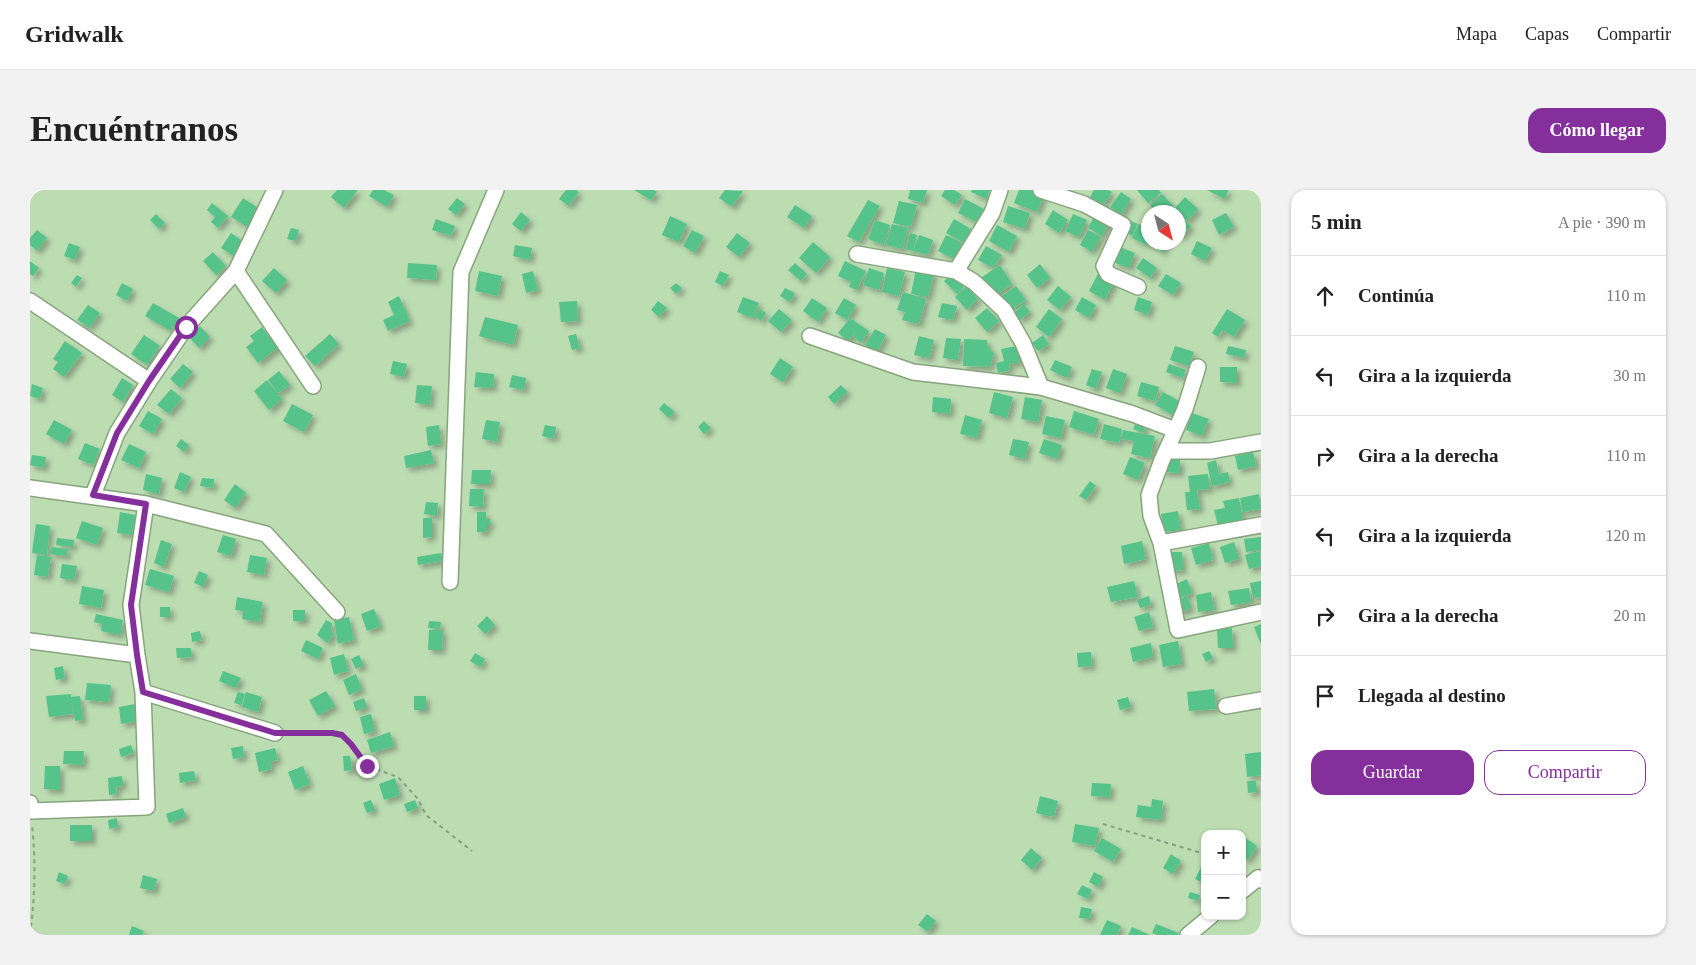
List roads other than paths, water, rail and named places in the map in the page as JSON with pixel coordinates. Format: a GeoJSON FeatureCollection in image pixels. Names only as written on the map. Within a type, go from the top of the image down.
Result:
{"type":"FeatureCollection","features":[{"type":"Feature","properties":{"kind":"street"},"geometry":{"type":"LineString","coordinates":[[93,495],[117,433],[149,381],[186,327],[236,271],[275,190]]}},
{"type":"Feature","properties":{"kind":"street"},"geometry":{"type":"LineString","coordinates":[[450,582],[461,272],[496,190]]}},
{"type":"Feature","properties":{"kind":"street"},"geometry":{"type":"LineString","coordinates":[[956,271],[992,213],[1000,190]]}},
{"type":"Feature","properties":{"kind":"street"},"geometry":{"type":"LineString","coordinates":[[1041,190],[1084,204],[1122,225],[1104,266],[1108,274],[1138,287]]}},
{"type":"Feature","properties":{"kind":"street"},"geometry":{"type":"LineString","coordinates":[[857,254],[956,271],[974,282],[1004,310],[1023,343],[1041,387]]}},
{"type":"Feature","properties":{"kind":"street"},"geometry":{"type":"LineString","coordinates":[[236,271],[313,386]]}},
{"type":"Feature","properties":{"kind":"street"},"geometry":{"type":"LineString","coordinates":[[30,301],[149,381]]}},
{"type":"Feature","properties":{"kind":"street"},"geometry":{"type":"LineString","coordinates":[[810,336],[913,372],[1041,387],[1133,414],[1175,430]]}},
{"type":"Feature","properties":{"kind":"street"},"geometry":{"type":"LineString","coordinates":[[1198,367],[1185,409],[1149,495],[1151,516],[1160,544],[1178,630],[1261,612]]}},
{"type":"Feature","properties":{"kind":"street"},"geometry":{"type":"LineString","coordinates":[[1166,451],[1210,451],[1261,442]]}},
{"type":"Feature","properties":{"kind":"street"},"geometry":{"type":"LineString","coordinates":[[30,488],[93,495],[146,504],[266,534],[336,612]]}},
{"type":"Feature","properties":{"kind":"street"},"geometry":{"type":"LineString","coordinates":[[30,807],[147,807],[143,692],[131,605],[146,504]]}},
{"type":"Feature","properties":{"kind":"street"},"geometry":{"type":"LineString","coordinates":[[1160,544],[1261,524]]}},
{"type":"Feature","properties":{"kind":"street"},"geometry":{"type":"LineString","coordinates":[[30,641],[137,655]]}},
{"type":"Feature","properties":{"kind":"street"},"geometry":{"type":"LineString","coordinates":[[143,692],[275,733]]}},
{"type":"Feature","properties":{"kind":"street"},"geometry":{"type":"LineString","coordinates":[[1226,706],[1261,700]]}},
{"type":"Feature","properties":{"kind":"street"},"geometry":{"type":"LineString","coordinates":[[1246,888],[1260,878]]}},
{"type":"Feature","properties":{"kind":"street"},"geometry":{"type":"LineString","coordinates":[[1188,935],[1206,920]]}}]}
